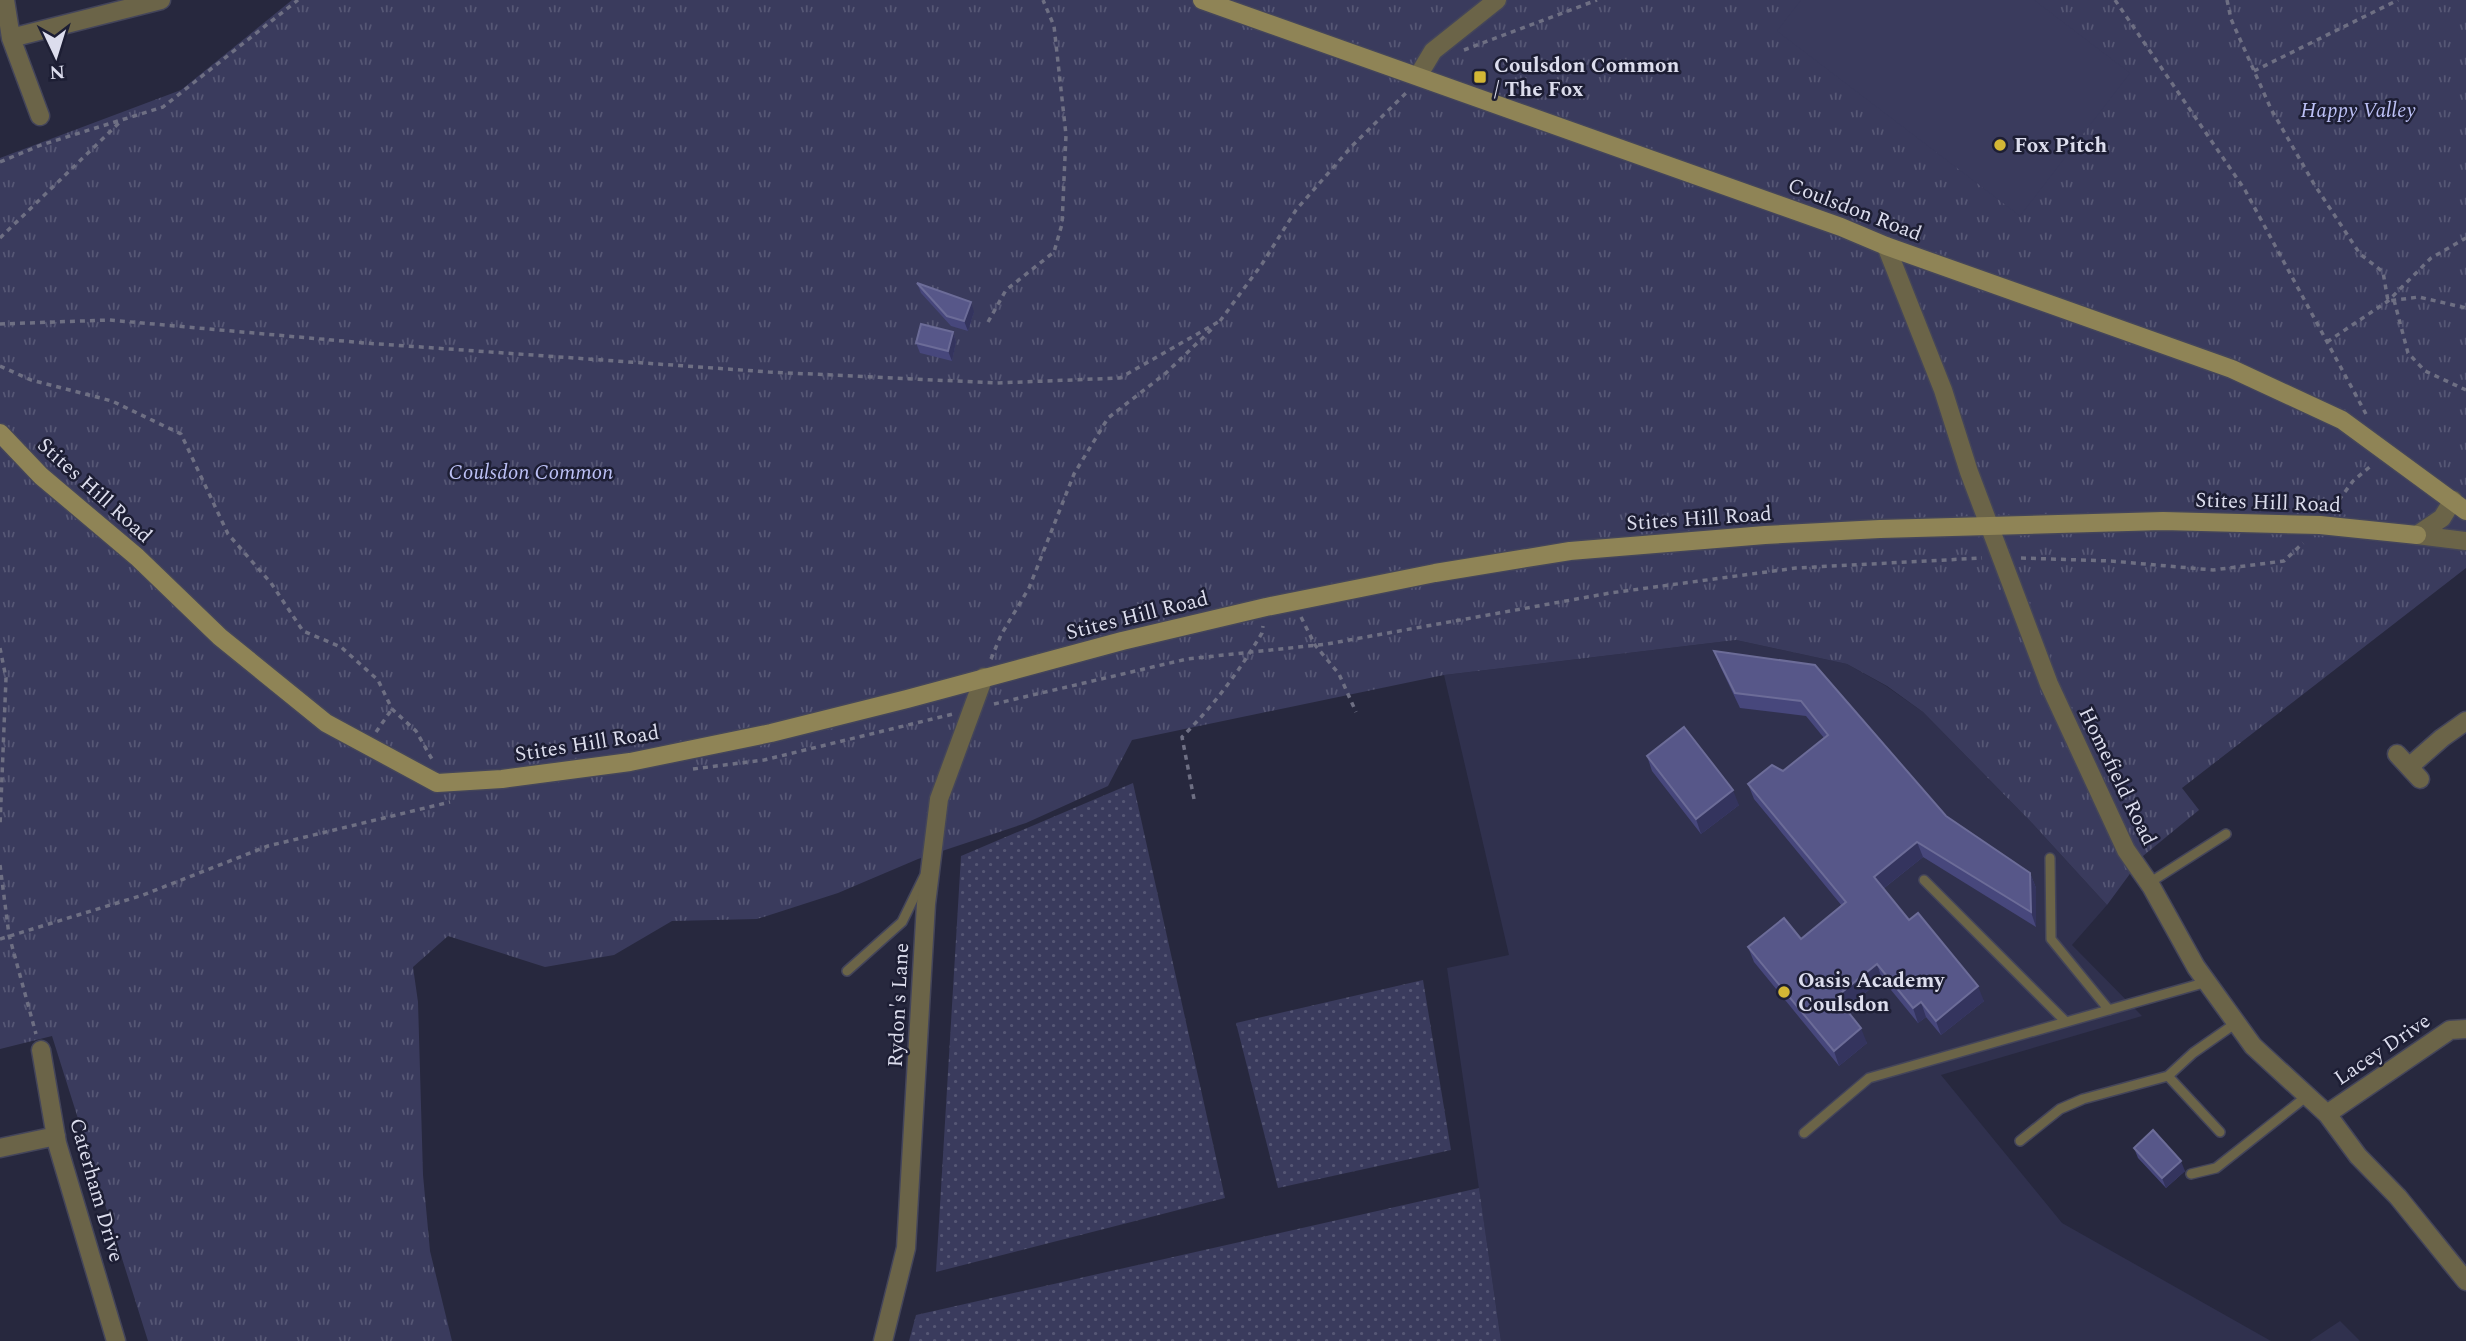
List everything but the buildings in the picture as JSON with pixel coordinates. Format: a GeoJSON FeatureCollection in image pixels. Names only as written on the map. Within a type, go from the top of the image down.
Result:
{"type":"FeatureCollection","features":[{"type":"Feature","properties":{"kind":"street"},"geometry":{"type":"LineString","coordinates":[[5,0],[11,38],[40,116]]}},
{"type":"Feature","properties":{"kind":"street"},"geometry":{"type":"LineString","coordinates":[[11,38],[161,0]]}},
{"type":"Feature","properties":{"kind":"street","name":"Coulsdon Road"},"geometry":{"type":"LineString","coordinates":[[1202,0],[2232,369],[2342,420],[2460,505]]}},
{"type":"Feature","properties":{"kind":"street"},"geometry":{"type":"LineString","coordinates":[[1418,76],[1433,51],[1497,0]]}},
{"type":"Feature","properties":{"kind":"street","name":"Homefield Road"},"geometry":{"type":"LineString","coordinates":[[1886,246],[1943,390],[1969,472],[2049,684],[2126,850],[2149,883],[2207,982],[2253,1046],[2327,1114],[2358,1156],[2398,1197],[2466,1281]]}},
{"type":"Feature","properties":{"kind":"street","name":"Stites Hill Road"},"geometry":{"type":"LineString","coordinates":[[0,433],[41,476],[137,558],[220,637],[326,723],[437,783],[502,779],[630,762],[907,699],[984,677],[1266,607],[1502,560],[1570,551],[1765,535],[2163,521],[2320,525],[2466,541]]}},
{"type":"Feature","properties":{"kind":"street"},"geometry":{"type":"LineString","coordinates":[[2417,536],[2460,505]]}},
{"type":"Feature","properties":{"kind":"street","name":"Rydon's Lane"},"geometry":{"type":"LineString","coordinates":[[883,1341],[906,1248],[930,864],[939,799],[984,677]]}},
{"type":"Feature","properties":{"kind":"street"},"geometry":{"type":"LineString","coordinates":[[2409,767],[2466,721]]}},
{"type":"Feature","properties":{"kind":"street","name":"Lacey Drive"},"geometry":{"type":"LineString","coordinates":[[2327,1114],[2450,1030],[2466,1029]]}},
{"type":"Feature","properties":{"kind":"street","name":"Caterham Drive"},"geometry":{"type":"LineString","coordinates":[[41,1050],[55,1136],[116,1341]]}},
{"type":"Feature","properties":{"kind":"street"},"geometry":{"type":"LineString","coordinates":[[0,1148],[55,1136]]}},
{"type":"Feature","properties":{"kind":"lane"},"geometry":{"type":"LineString","coordinates":[[2149,883],[2226,834]]}},
{"type":"Feature","properties":{"kind":"lane"},"geometry":{"type":"LineString","coordinates":[[2050,858],[2051,939],[2109,1010]]}},
{"type":"Feature","properties":{"kind":"lane"},"geometry":{"type":"LineString","coordinates":[[847,971],[902,922],[930,864]]}},
{"type":"Feature","properties":{"kind":"lane"},"geometry":{"type":"LineString","coordinates":[[1924,880],[2066,1021]]}},
{"type":"Feature","properties":{"kind":"lane"},"geometry":{"type":"LineString","coordinates":[[1804,1133],[1869,1077],[2207,982]]}},
{"type":"Feature","properties":{"kind":"lane"},"geometry":{"type":"LineString","coordinates":[[2020,1141],[2060,1109],[2083,1099],[2168,1076],[2193,1053],[2236,1023]]}},
{"type":"Feature","properties":{"kind":"lane"},"geometry":{"type":"LineString","coordinates":[[2168,1076],[2220,1132]]}},
{"type":"Feature","properties":{"kind":"lane"},"geometry":{"type":"LineString","coordinates":[[2191,1174],[2216,1168],[2307,1096]]}},
{"type":"Feature","properties":{"kind":"path"},"geometry":{"type":"LineString","coordinates":[[0,162],[41,145],[163,107],[298,0]]}},
{"type":"Feature","properties":{"kind":"path"},"geometry":{"type":"LineString","coordinates":[[988,322],[1006,290],[1054,252],[1062,223],[1066,135],[1054,26],[1043,0]]}},
{"type":"Feature","properties":{"kind":"path"},"geometry":{"type":"LineString","coordinates":[[1460,52],[1597,0]]}},
{"type":"Feature","properties":{"kind":"path"},"geometry":{"type":"LineString","coordinates":[[2115,0],[2245,190],[2368,418]]}},
{"type":"Feature","properties":{"kind":"path"},"geometry":{"type":"LineString","coordinates":[[2227,0],[2231,19],[2271,109],[2314,184],[2360,254],[2384,272],[2388,301]]}},
{"type":"Feature","properties":{"kind":"path"},"geometry":{"type":"LineString","coordinates":[[2254,71],[2398,0]]}},
{"type":"Feature","properties":{"kind":"path"},"geometry":{"type":"LineString","coordinates":[[984,677],[1001,635],[1028,588],[1074,474],[1108,418],[1167,373],[1220,321],[1262,264],[1296,210],[1352,146],[1409,90],[1418,76]]}},
{"type":"Feature","properties":{"kind":"path"},"geometry":{"type":"LineString","coordinates":[[0,238],[121,120]]}},
{"type":"Feature","properties":{"kind":"path"},"geometry":{"type":"LineString","coordinates":[[2327,342],[2388,301],[2431,258],[2466,238]]}},
{"type":"Feature","properties":{"kind":"path"},"geometry":{"type":"LineString","coordinates":[[2388,301],[2419,297],[2466,308]]}},
{"type":"Feature","properties":{"kind":"path"},"geometry":{"type":"LineString","coordinates":[[2394,300],[2408,353],[2425,371],[2466,390]]}},
{"type":"Feature","properties":{"kind":"path"},"geometry":{"type":"LineString","coordinates":[[0,324],[109,320],[365,344],[658,365],[997,383],[1120,378],[1220,321]]}},
{"type":"Feature","properties":{"kind":"path"},"geometry":{"type":"LineString","coordinates":[[0,366],[31,380],[112,401],[181,434],[228,534],[271,583],[303,631],[341,647],[378,680],[392,709],[416,731],[437,767]]}},
{"type":"Feature","properties":{"kind":"path"},"geometry":{"type":"LineString","coordinates":[[684,771],[764,760],[1187,659],[1315,645],[1610,593],[1796,568],[2002,557],[2112,561],[2213,570],[2284,561],[2320,525],[2353,481],[2387,453]]}},
{"type":"Feature","properties":{"kind":"path"},"geometry":{"type":"LineString","coordinates":[[1298,601],[1303,623],[1315,645],[1339,674],[1356,712]]}},
{"type":"Feature","properties":{"kind":"path"},"geometry":{"type":"LineString","coordinates":[[1194,799],[1181,737],[1209,710],[1232,682],[1262,633],[1266,607]]}},
{"type":"Feature","properties":{"kind":"path"},"geometry":{"type":"LineString","coordinates":[[0,648],[6,678],[0,826]]}},
{"type":"Feature","properties":{"kind":"path"},"geometry":{"type":"LineString","coordinates":[[368,745],[392,709]]}},
{"type":"Feature","properties":{"kind":"path"},"geometry":{"type":"LineString","coordinates":[[0,939],[143,895],[268,846],[461,801]]}},
{"type":"Feature","properties":{"kind":"path"},"geometry":{"type":"LineString","coordinates":[[0,865],[9,935],[41,1050]]}},
{"type":"Feature","properties":{"kind":"shaded area","name":"Oasis Academy Coulsdon"},"geometry":{"type":"Polygon","coordinates":[[[1736,640],[1847,664],[1886,686],[1923,712],[2032,823],[2107,905],[2072,945],[2142,1016],[1941,1075],[2062,1223],[2271,1341],[1501,1341],[1447,968],[1509,955],[1444,675],[1736,640]]]}},
{"type":"Feature","properties":{"kind":"shaded area"},"geometry":{"type":"Polygon","coordinates":[[[2340,1321],[2360,1341],[2310,1341],[2340,1321]]]}},
{"type":"Feature","properties":{"kind":"green space","name":"Coulsdon Common"},"geometry":{"type":"Polygon","coordinates":[[[292,0],[2466,0],[2466,568],[2182,788],[2199,810],[2143,856],[2107,905],[2032,823],[1923,712],[1887,686],[1847,664],[1736,640],[1444,675],[1132,740],[1108,786],[1026,823],[918,859],[838,893],[757,919],[672,921],[614,955],[545,967],[448,936],[413,967],[418,1002],[423,1175],[430,1251],[452,1341],[148,1341],[52,1036],[0,1049],[0,158],[181,90],[292,0]]]}},
{"type":"Feature","properties":{"kind":"green space","name":"Fox Pitch"},"geometry":{"type":"Polygon","coordinates":[[[1801,0],[2034,0],[2130,73],[2020,216],[1777,31],[1801,0]]]}},
{"type":"Feature","properties":{"kind":"green space"},"geometry":{"type":"Polygon","coordinates":[[[1133,783],[1225,1198],[936,1272],[961,856],[1133,783]]]}},
{"type":"Feature","properties":{"kind":"green space"},"geometry":{"type":"Polygon","coordinates":[[[1423,980],[1451,1150],[1278,1188],[1236,1023],[1423,980]]]}},
{"type":"Feature","properties":{"kind":"green space"},"geometry":{"type":"Polygon","coordinates":[[[1479,1188],[1501,1341],[909,1341],[916,1315],[1479,1188]]]}},
{"type":"Feature","properties":{"kind":"place","name":"Coulsdon Common / The Fox"},"geometry":{"type":"Point","coordinates":[1480,77]}},
{"type":"Feature","properties":{"kind":"place","name":"Fox Pitch"},"geometry":{"type":"Point","coordinates":[2000,145]}},
{"type":"Feature","properties":{"kind":"place","name":"Oasis Academy Coulsdon"},"geometry":{"type":"Point","coordinates":[1784,992]}},
{"type":"Feature","properties":{"kind":"park label","name":"Happy Valley"},"geometry":{"type":"Point","coordinates":[2358,110]}}]}
